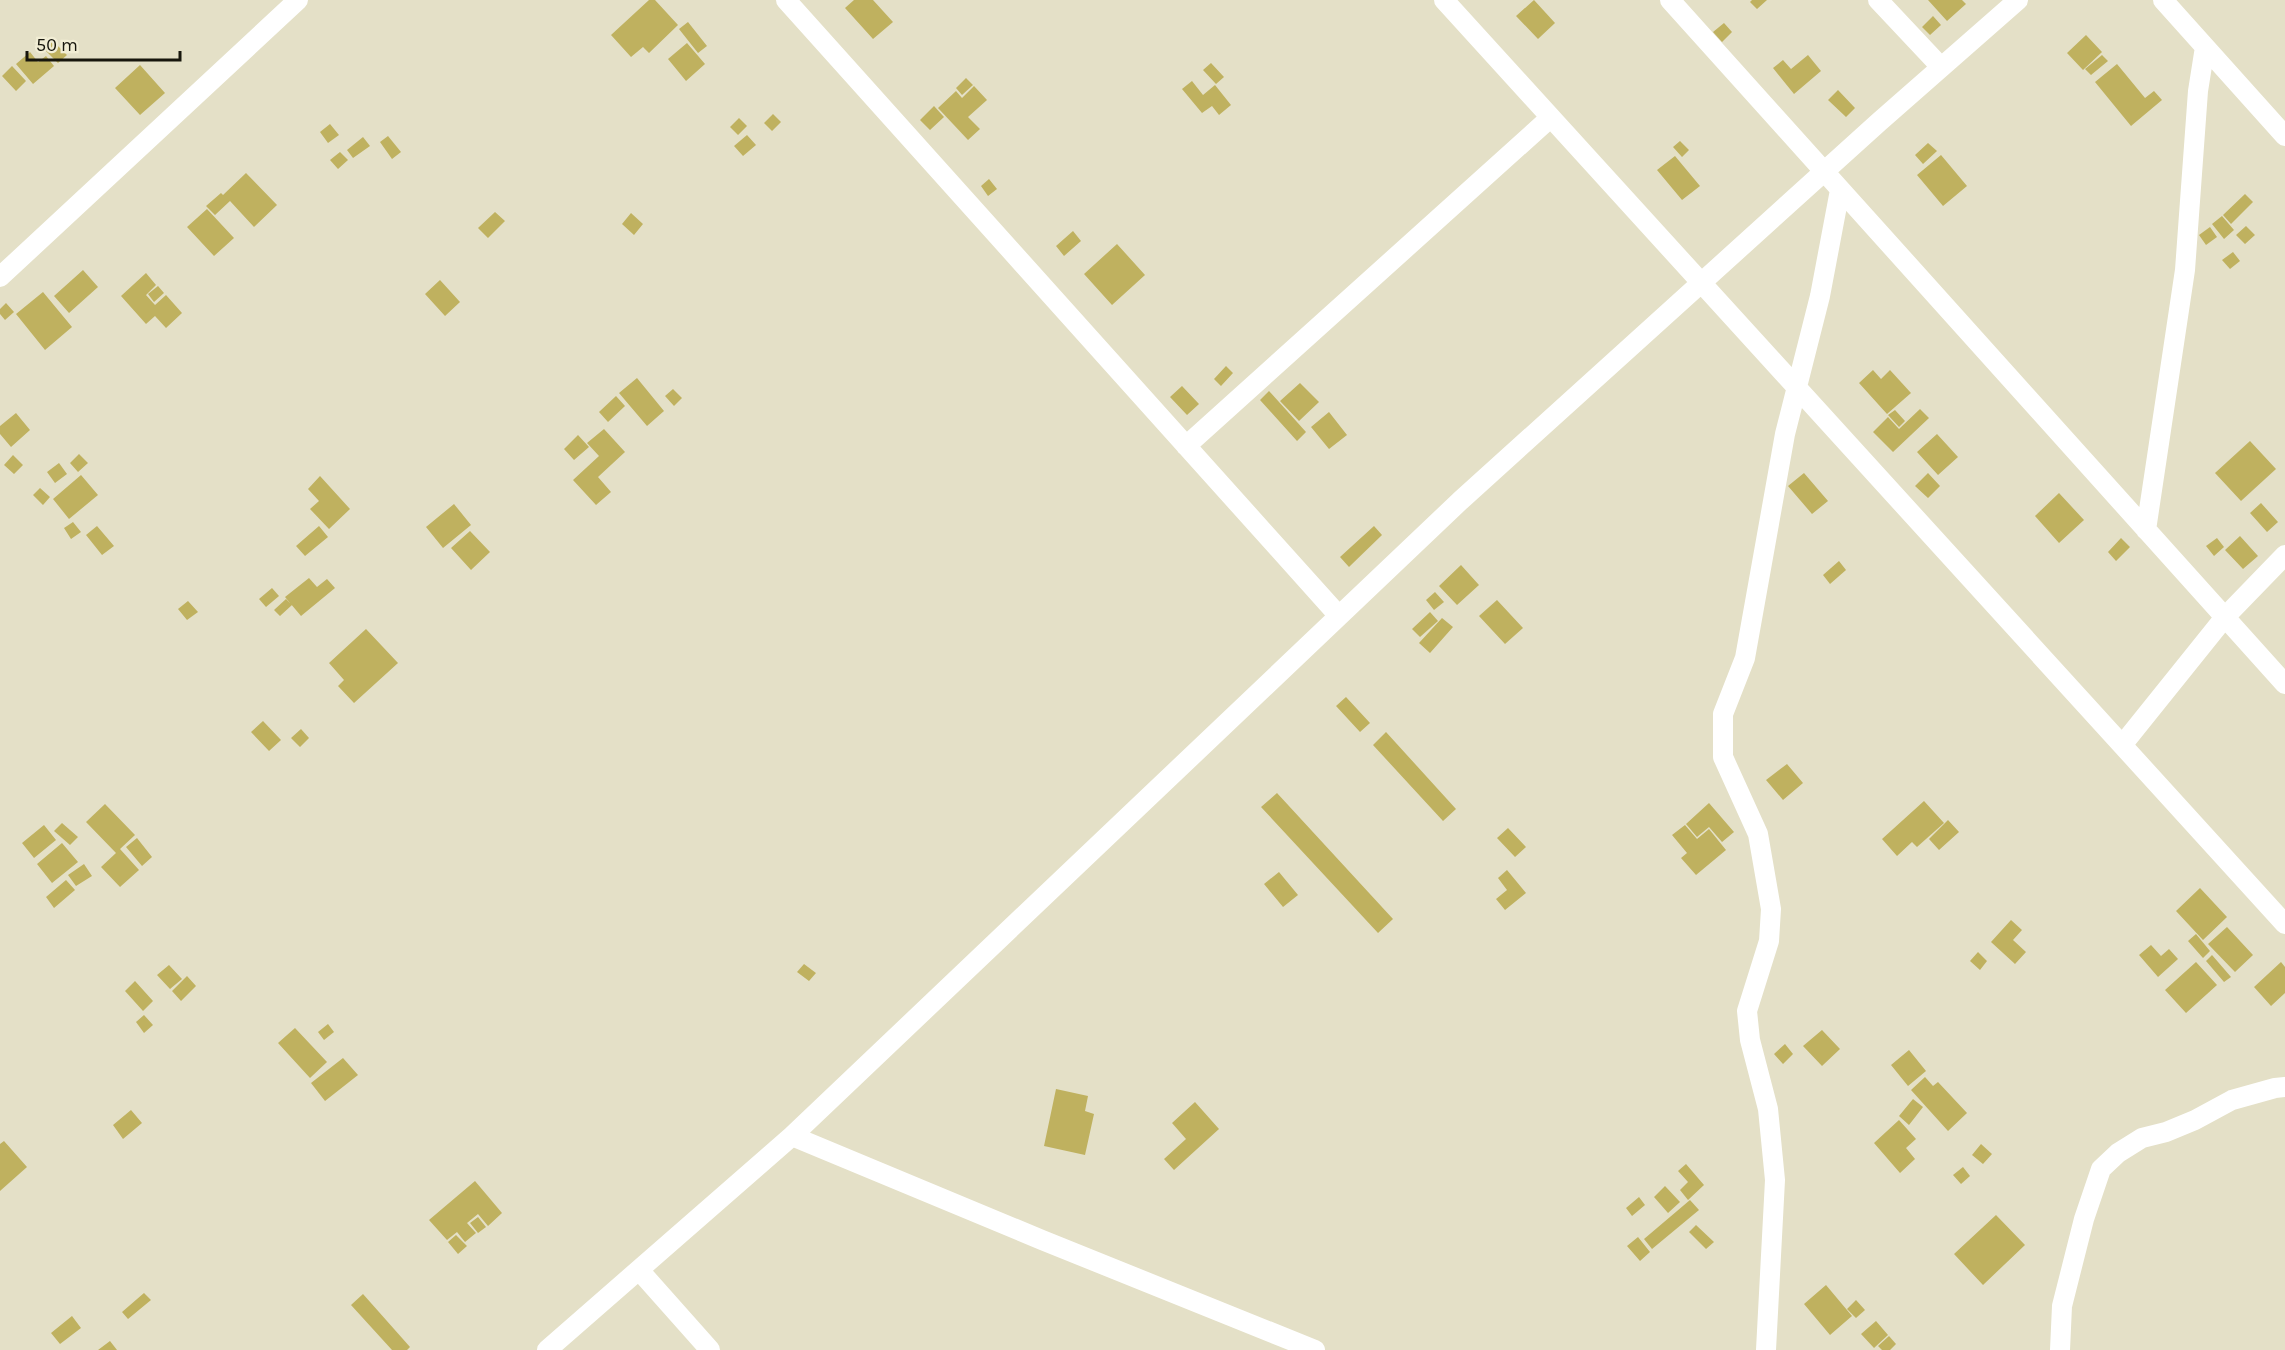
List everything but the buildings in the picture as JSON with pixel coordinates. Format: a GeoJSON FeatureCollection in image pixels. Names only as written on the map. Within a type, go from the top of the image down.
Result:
{"type":"FeatureCollection","features":[{"type":"Feature","properties":{"kind":"street"},"geometry":{"type":"LineString","coordinates":[[0,277],[298,0]]}},
{"type":"Feature","properties":{"kind":"street"},"geometry":{"type":"LineString","coordinates":[[786,0],[1339,616]]}},
{"type":"Feature","properties":{"kind":"street"},"geometry":{"type":"LineString","coordinates":[[1444,0],[2285,924]]}},
{"type":"Feature","properties":{"kind":"street"},"geometry":{"type":"LineString","coordinates":[[1670,0],[2285,684]]}},
{"type":"Feature","properties":{"kind":"street"},"geometry":{"type":"LineString","coordinates":[[1878,0],[1941,67]]}},
{"type":"Feature","properties":{"kind":"street"},"geometry":{"type":"LineString","coordinates":[[547,1350],[792,1136],[1460,501],[1823,172],[2018,0]]}},
{"type":"Feature","properties":{"kind":"street"},"geometry":{"type":"LineString","coordinates":[[2163,0],[2285,136]]}},
{"type":"Feature","properties":{"kind":"street"},"geometry":{"type":"LineString","coordinates":[[2146,530],[2185,270],[2198,91],[2205,47]]}},
{"type":"Feature","properties":{"kind":"street"},"geometry":{"type":"LineString","coordinates":[[1186,446],[1551,118]]}},
{"type":"Feature","properties":{"kind":"street"},"geometry":{"type":"LineString","coordinates":[[1766,1350],[1775,1180],[1768,1109],[1750,1040],[1747,1011],[1769,941],[1771,909],[1758,834],[1723,757],[1723,714],[1745,658],[1785,434],[1820,296],[1840,190]]}},
{"type":"Feature","properties":{"kind":"street"},"geometry":{"type":"LineString","coordinates":[[2123,744],[2225,617],[2285,555]]}},
{"type":"Feature","properties":{"kind":"street"},"geometry":{"type":"LineString","coordinates":[[2060,1350],[2062,1306],[2084,1219],[2101,1169],[2118,1153],[2142,1138],[2166,1132],[2195,1120],[2232,1100],[2285,1087]]}},
{"type":"Feature","properties":{"kind":"street"},"geometry":{"type":"LineString","coordinates":[[792,1136],[1315,1350]]}},
{"type":"Feature","properties":{"kind":"street"},"geometry":{"type":"LineString","coordinates":[[639,1270],[710,1350]]}}]}
